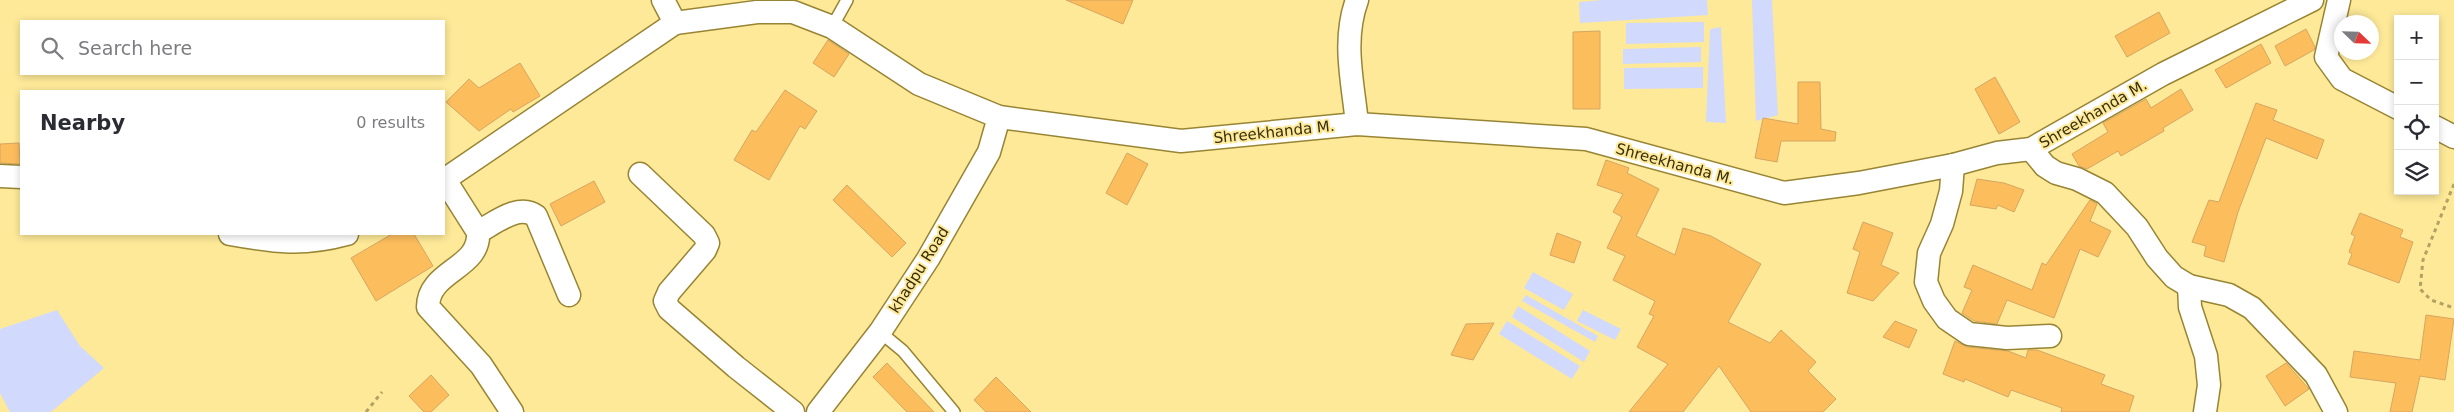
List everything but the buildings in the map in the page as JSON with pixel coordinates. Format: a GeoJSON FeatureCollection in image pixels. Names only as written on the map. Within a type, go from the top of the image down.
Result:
{"type":"FeatureCollection","features":[{"type":"Feature","properties":{"kind":"street"},"geometry":{"type":"LineString","coordinates":[[445,179],[675,23],[663,0]]}},
{"type":"Feature","properties":{"kind":"street"},"geometry":{"type":"LineString","coordinates":[[1357,0],[1350,18],[1348,47],[1358,124]]}},
{"type":"Feature","properties":{"kind":"street","name":"Shreekhanda M."},"geometry":{"type":"LineString","coordinates":[[675,23],[757,12],[793,12],[832,27],[919,84],[999,117],[1181,142],[1358,124],[1586,140],[1784,193],[1859,183],[1953,165],[1997,153],[2031,149],[2164,74],[2312,0]]}},
{"type":"Feature","properties":{"kind":"street"},"geometry":{"type":"LineString","coordinates":[[2339,0],[2326,57],[2342,79],[2394,106]]}},
{"type":"Feature","properties":{"kind":"street","name":"khadpu Road"},"geometry":{"type":"LineString","coordinates":[[818,412],[880,332],[928,259],[989,152],[999,117]]}},
{"type":"Feature","properties":{"kind":"street"},"geometry":{"type":"LineString","coordinates":[[2439,129],[2454,137]]}},
{"type":"Feature","properties":{"kind":"street"},"geometry":{"type":"LineString","coordinates":[[2031,149],[2045,166],[2056,173],[2077,179],[2105,193],[2137,227],[2157,258],[2168,271],[2188,286],[2229,295],[2252,308],[2316,375],[2336,412]]}},
{"type":"Feature","properties":{"kind":"street"},"geometry":{"type":"LineString","coordinates":[[1953,165],[1951,191],[1942,224],[1929,253],[1926,282],[1934,301],[1946,320],[1969,334],[2007,338],[2050,336]]}},
{"type":"Feature","properties":{"kind":"street"},"geometry":{"type":"LineString","coordinates":[[640,174],[704,235],[708,243],[705,250],[669,292],[665,301],[669,309],[736,367],[793,412]]}},
{"type":"Feature","properties":{"kind":"street"},"geometry":{"type":"LineString","coordinates":[[0,176],[20,177]]}},
{"type":"Feature","properties":{"kind":"street"},"geometry":{"type":"LineString","coordinates":[[445,182],[478,232],[479,242],[474,253],[432,288],[428,296],[428,307],[481,365],[512,412]]}},
{"type":"Feature","properties":{"kind":"street"},"geometry":{"type":"LineString","coordinates":[[478,232],[519,211],[530,211],[536,216],[569,295]]}},
{"type":"Feature","properties":{"kind":"street"},"geometry":{"type":"LineString","coordinates":[[237,235],[290,243],[321,241],[343,235]]}},
{"type":"Feature","properties":{"kind":"street"},"geometry":{"type":"LineString","coordinates":[[2188,286],[2190,307],[2206,356],[2209,384],[2204,412]]}},
{"type":"Feature","properties":{"kind":"lane"},"geometry":{"type":"LineString","coordinates":[[832,27],[848,0]]}},
{"type":"Feature","properties":{"kind":"lane"},"geometry":{"type":"LineString","coordinates":[[880,332],[903,351],[954,412]]}},
{"type":"Feature","properties":{"kind":"path"},"geometry":{"type":"LineString","coordinates":[[2454,184],[2423,260],[2420,289],[2431,300],[2454,308]]}},
{"type":"Feature","properties":{"kind":"path"},"geometry":{"type":"LineString","coordinates":[[366,412],[382,392]]}},
{"type":"Feature","properties":{"kind":"shaded area"},"geometry":{"type":"Polygon","coordinates":[[[1603,0],[1707,0],[1708,15],[1580,23],[1579,2],[1603,0]]]}},
{"type":"Feature","properties":{"kind":"shaded area"},"geometry":{"type":"Polygon","coordinates":[[[1752,0],[1772,0],[1778,115],[1756,121],[1752,0]]]}},
{"type":"Feature","properties":{"kind":"shaded area"},"geometry":{"type":"Polygon","coordinates":[[[1704,22],[1704,42],[1626,44],[1626,23],[1704,22]]]}},
{"type":"Feature","properties":{"kind":"shaded area"},"geometry":{"type":"Polygon","coordinates":[[[1721,27],[1726,123],[1706,122],[1710,29],[1721,27]]]}},
{"type":"Feature","properties":{"kind":"shaded area"},"geometry":{"type":"Polygon","coordinates":[[[1701,47],[1701,62],[1623,64],[1623,49],[1701,47]]]}},
{"type":"Feature","properties":{"kind":"shaded area"},"geometry":{"type":"Polygon","coordinates":[[[1703,67],[1703,88],[1624,89],[1624,68],[1703,67]]]}},
{"type":"Feature","properties":{"kind":"shaded area"},"geometry":{"type":"Polygon","coordinates":[[[1533,272],[1573,294],[1564,310],[1524,288],[1533,272]]]}},
{"type":"Feature","properties":{"kind":"shaded area"},"geometry":{"type":"Polygon","coordinates":[[[1526,295],[1598,336],[1595,342],[1522,301],[1526,295]]]}},
{"type":"Feature","properties":{"kind":"shaded area"},"geometry":{"type":"Polygon","coordinates":[[[1518,306],[1590,351],[1584,362],[1512,317],[1518,306]]]}},
{"type":"Feature","properties":{"kind":"shaded area"},"geometry":{"type":"Polygon","coordinates":[[[57,310],[80,346],[104,368],[51,412],[10,412],[0,393],[0,329],[57,310]]]}},
{"type":"Feature","properties":{"kind":"shaded area"},"geometry":{"type":"Polygon","coordinates":[[[1583,310],[1621,329],[1615,340],[1577,321],[1583,310]]]}},
{"type":"Feature","properties":{"kind":"shaded area"},"geometry":{"type":"Polygon","coordinates":[[[1507,321],[1580,366],[1572,379],[1499,334],[1507,321]]]}}]}
